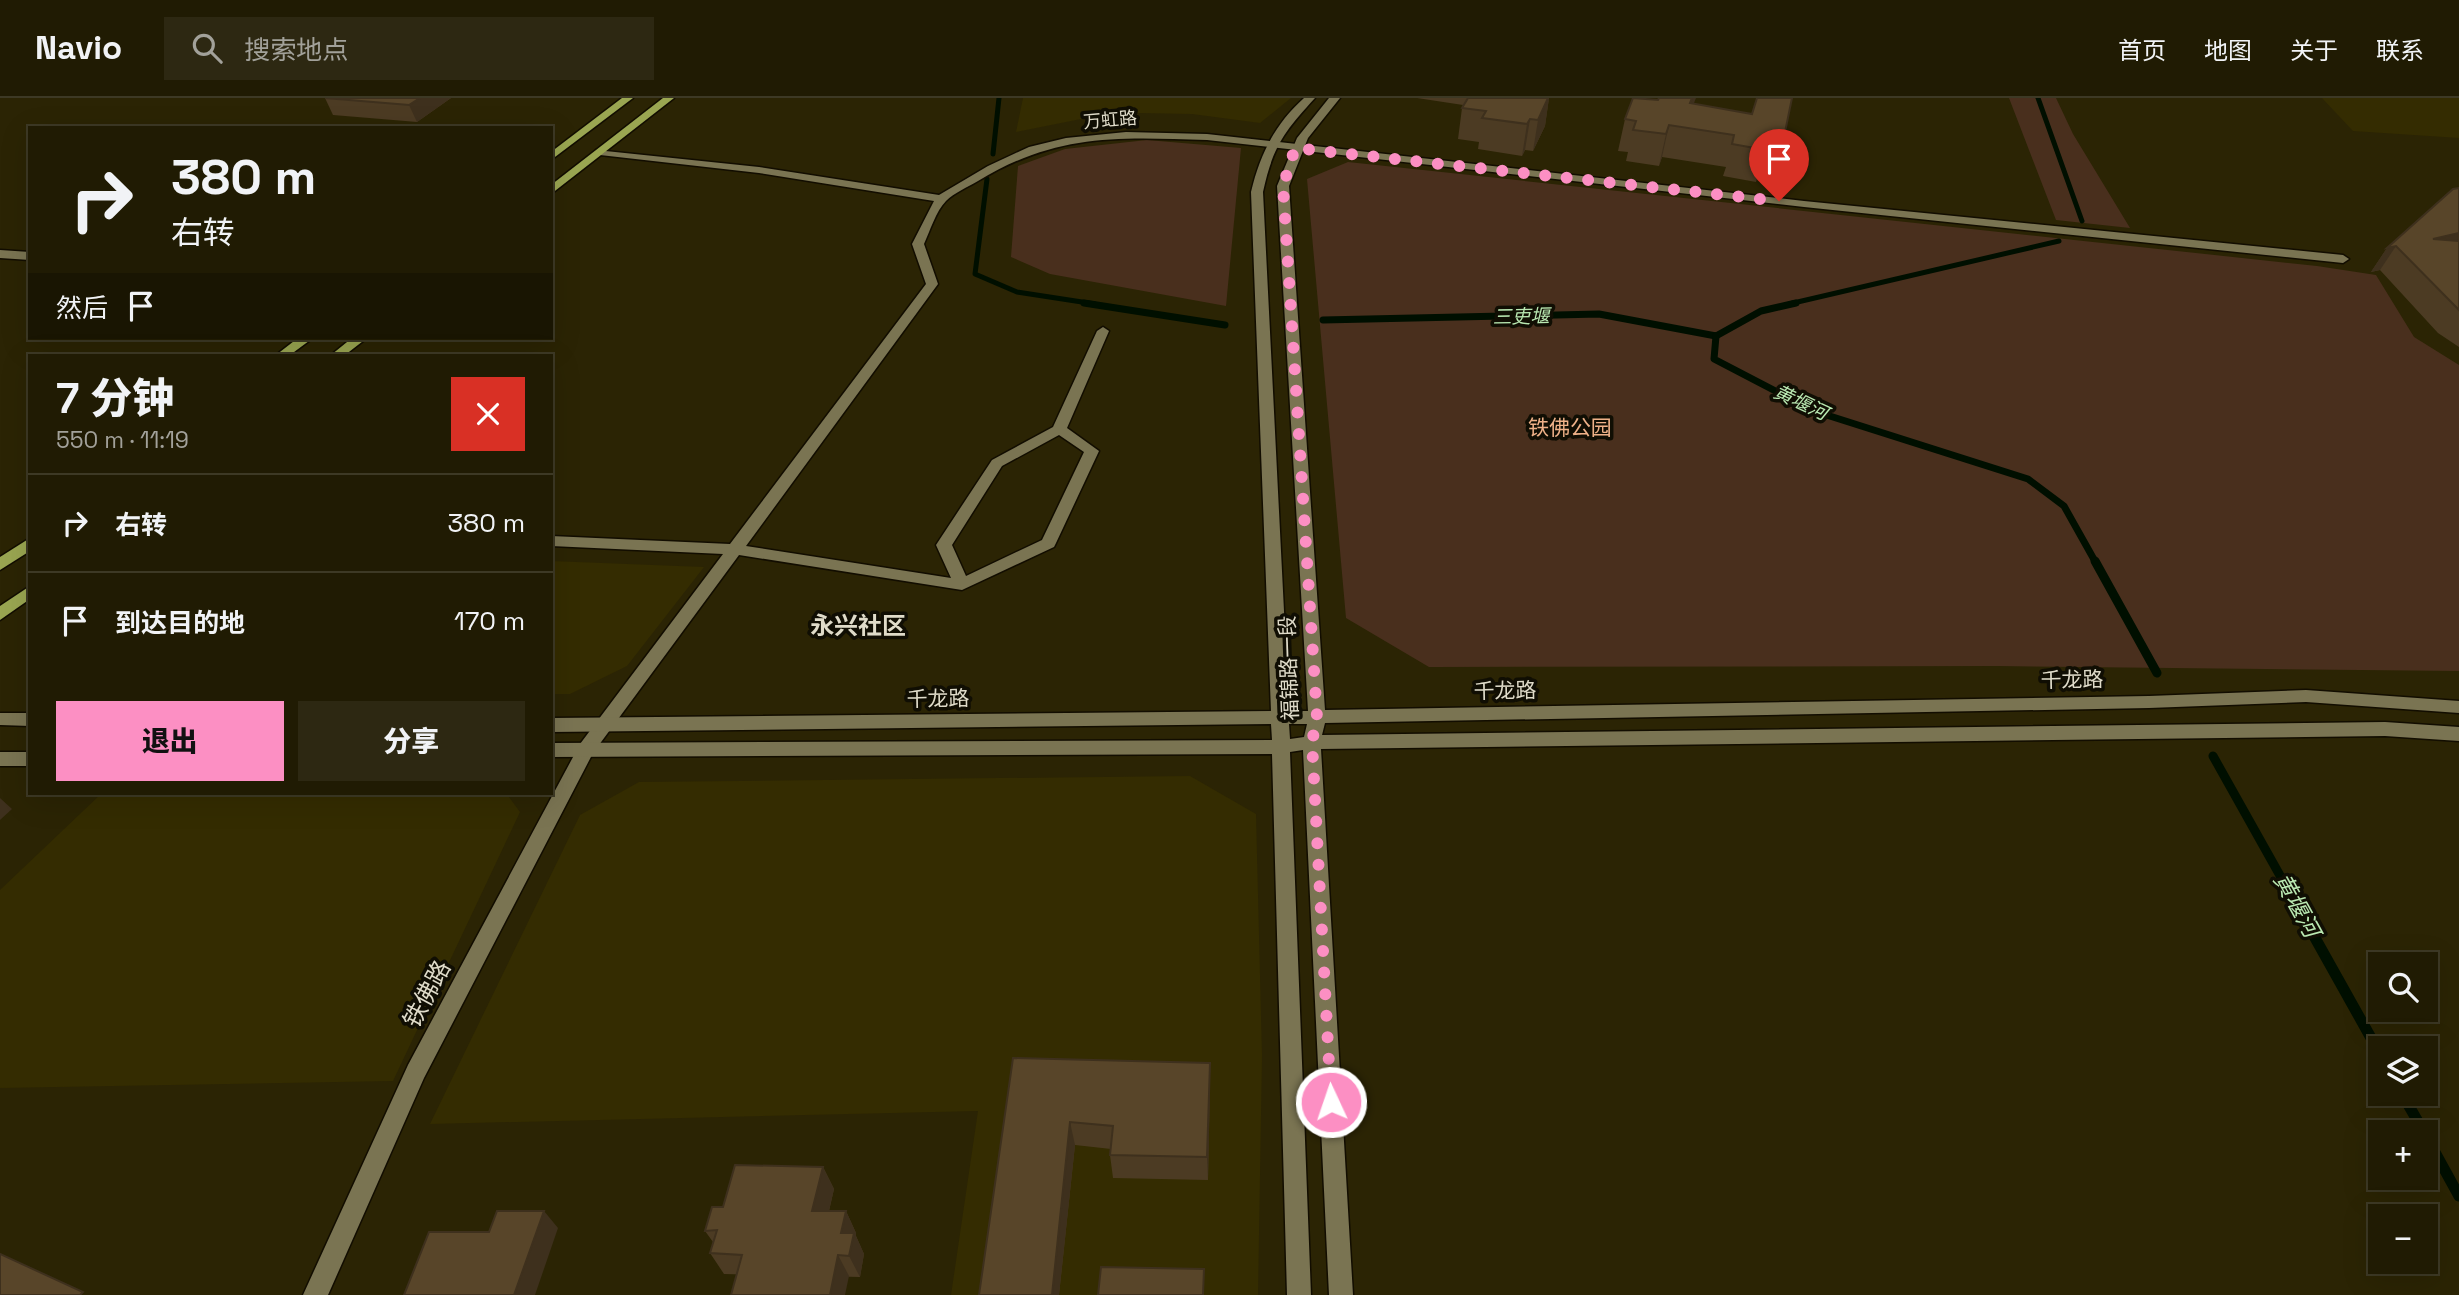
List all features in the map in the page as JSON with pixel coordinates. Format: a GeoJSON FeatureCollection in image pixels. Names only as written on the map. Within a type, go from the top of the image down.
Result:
{"type":"FeatureCollection","features":[{"type":"Feature","properties":{"kind":"main road"},"geometry":{"type":"LineString","coordinates":[[553,154],[628,98]]}},
{"type":"Feature","properties":{"kind":"main road"},"geometry":{"type":"LineString","coordinates":[[553,189],[668,98]]}},
{"type":"Feature","properties":{"kind":"main road"},"geometry":{"type":"LineString","coordinates":[[283,354],[303,340]]}},
{"type":"Feature","properties":{"kind":"main road"},"geometry":{"type":"LineString","coordinates":[[338,354],[357,340]]}},
{"type":"Feature","properties":{"kind":"main road"},"geometry":{"type":"LineString","coordinates":[[0,565],[28,544]]}},
{"type":"Feature","properties":{"kind":"main road"},"geometry":{"type":"LineString","coordinates":[[0,614],[28,593]]}},
{"type":"Feature","properties":{"kind":"street","name":"福锦路一段"},"geometry":{"type":"LineString","coordinates":[[1299,1295],[1276,594],[1257,192],[1269,145],[1298,108],[1310,98]]}},
{"type":"Feature","properties":{"kind":"street","name":"福锦路一段"},"geometry":{"type":"LineString","coordinates":[[1335,98],[1320,113],[1295,148],[1283,186],[1317,717],[1312,742],[1341,1295]]}},
{"type":"Feature","properties":{"kind":"street","name":"万虹路"},"geometry":{"type":"LineString","coordinates":[[941,199],[985,172],[1045,145],[1129,133],[1207,137],[2343,259]]}},
{"type":"Feature","properties":{"kind":"street"},"geometry":{"type":"LineString","coordinates":[[600,152],[759,170],[941,199]]}},
{"type":"Feature","properties":{"kind":"street","name":"铁佛路"},"geometry":{"type":"LineString","coordinates":[[315,1295],[416,1072],[586,749],[932,284],[918,244],[941,199]]}},
{"type":"Feature","properties":{"kind":"street"},"geometry":{"type":"LineString","coordinates":[[0,254],[28,257]]}},
{"type":"Feature","properties":{"kind":"street"},"geometry":{"type":"LineString","coordinates":[[962,585],[944,545],[997,463],[1059,429],[1103,331]]}},
{"type":"Feature","properties":{"kind":"street"},"geometry":{"type":"LineString","coordinates":[[553,541],[735,549],[962,585],[1048,543],[1093,451],[1059,429]]}},
{"type":"Feature","properties":{"kind":"street","name":"千龙路"},"geometry":{"type":"LineString","coordinates":[[553,725],[1279,718],[2135,702],[2306,696],[2459,707]]}},
{"type":"Feature","properties":{"kind":"street"},"geometry":{"type":"LineString","coordinates":[[0,719],[28,720]]}},
{"type":"Feature","properties":{"kind":"street"},"geometry":{"type":"LineString","coordinates":[[553,750],[1280,747],[1312,742],[2357,729],[2459,734]]}},
{"type":"Feature","properties":{"kind":"street"},"geometry":{"type":"LineString","coordinates":[[0,759],[28,759]]}},
{"type":"Feature","properties":{"kind":"shaded area"},"geometry":{"type":"Polygon","coordinates":[[[1023,98],[1291,98],[1260,123],[1192,114],[1138,113],[1096,116],[1016,132],[1023,98]]]}},
{"type":"Feature","properties":{"kind":"shaded area"},"geometry":{"type":"Polygon","coordinates":[[[2322,98],[2459,98],[2459,138],[2353,131],[2322,98]]]}},
{"type":"Feature","properties":{"kind":"shaded area"},"geometry":{"type":"Polygon","coordinates":[[[553,561],[704,567],[627,666],[570,694],[553,694],[553,561]]]}},
{"type":"Feature","properties":{"kind":"shaded area"},"geometry":{"type":"Polygon","coordinates":[[[1190,776],[1256,814],[1262,1056],[1258,1295],[951,1295],[978,1111],[430,1124],[580,815],[639,782],[1190,776]]]}},
{"type":"Feature","properties":{"kind":"shaded area"},"geometry":{"type":"Polygon","coordinates":[[[100,795],[507,795],[520,812],[393,1081],[0,1088],[0,890],[100,795]]]}},
{"type":"Feature","properties":{"kind":"green space"},"geometry":{"type":"Polygon","coordinates":[[[2009,98],[2056,98],[2073,134],[2130,228],[2056,220],[2009,98]]]}},
{"type":"Feature","properties":{"kind":"green space"},"geometry":{"type":"Polygon","coordinates":[[[1147,140],[1241,148],[1226,306],[1050,274],[1011,257],[1018,166],[1065,149],[1147,140]]]}},
{"type":"Feature","properties":{"kind":"green space","name":"铁佛公园"},"geometry":{"type":"Polygon","coordinates":[[[1348,162],[2317,266],[2376,275],[2414,337],[2459,365],[2459,671],[1997,666],[1429,667],[1346,618],[1307,179],[1348,162]]]}},
{"type":"Feature","properties":{"kind":"building"},"geometry":{"type":"Polygon","coordinates":[[[325,98],[420,98],[409,105],[325,98]]]}},
{"type":"Feature","properties":{"kind":"building"},"geometry":{"type":"Polygon","coordinates":[[[1468,98],[1548,98],[1538,120],[1530,119],[1527,124],[1482,118],[1486,111],[1462,108],[1468,98]]]}},
{"type":"Feature","properties":{"kind":"building"},"geometry":{"type":"Polygon","coordinates":[[[1633,98],[1692,98],[1690,103],[1752,114],[1757,98],[1792,98],[1783,142],[1768,140],[1766,150],[1732,144],[1734,135],[1669,125],[1666,134],[1633,130],[1636,121],[1625,119],[1633,98]]]}},
{"type":"Feature","properties":{"kind":"building"},"geometry":{"type":"Polygon","coordinates":[[[2459,188],[2459,233],[2433,239],[2459,241],[2459,310],[2396,246],[2387,248],[2453,189],[2459,188]]]}},
{"type":"Feature","properties":{"kind":"building"},"geometry":{"type":"Polygon","coordinates":[[[1013,1058],[1210,1063],[1207,1157],[1110,1155],[1113,1126],[1070,1122],[1052,1295],[979,1295],[1013,1058]]]}},
{"type":"Feature","properties":{"kind":"building"},"geometry":{"type":"Polygon","coordinates":[[[735,1165],[823,1167],[812,1211],[846,1211],[841,1233],[854,1233],[849,1256],[838,1255],[830,1295],[731,1295],[742,1255],[710,1253],[717,1230],[705,1231],[712,1207],[723,1207],[735,1165]]]}},
{"type":"Feature","properties":{"kind":"building"},"geometry":{"type":"Polygon","coordinates":[[[497,1211],[544,1211],[514,1295],[404,1295],[429,1232],[489,1232],[497,1211]]]}},
{"type":"Feature","properties":{"kind":"building"},"geometry":{"type":"Polygon","coordinates":[[[0,1254],[83,1292],[80,1295],[0,1295],[0,1254]]]}},
{"type":"Feature","properties":{"kind":"building"},"geometry":{"type":"Polygon","coordinates":[[[1101,1267],[1204,1269],[1203,1295],[1098,1295],[1101,1267]]]}},
{"type":"Feature","properties":{"kind":"waterway","name":"三吏堰"},"geometry":{"type":"LineString","coordinates":[[993,154],[999,98]]}},
{"type":"Feature","properties":{"kind":"waterway","name":"黄堰河"},"geometry":{"type":"LineString","coordinates":[[2038,98],[2082,221]]}},
{"type":"Feature","properties":{"kind":"waterway","name":"三吏堰"},"geometry":{"type":"LineString","coordinates":[[987,179],[975,274],[1017,292],[1095,304]]}},
{"type":"Feature","properties":{"kind":"waterway","name":"黄堰河"},"geometry":{"type":"LineString","coordinates":[[1789,304],[2059,241]]}},
{"type":"Feature","properties":{"kind":"waterway","name":"三吏堰"},"geometry":{"type":"LineString","coordinates":[[1084,303],[1225,325]]}},
{"type":"Feature","properties":{"kind":"waterway","name":"黄堰河"},"geometry":{"type":"LineString","coordinates":[[1716,336],[1761,311],[1796,303]]}},
{"type":"Feature","properties":{"kind":"waterway","name":"三吏堰"},"geometry":{"type":"LineString","coordinates":[[1323,320],[1599,314],[1716,336]]}},
{"type":"Feature","properties":{"kind":"waterway","name":"黄堰河"},"geometry":{"type":"LineString","coordinates":[[1716,336],[1714,359],[1814,411],[2028,479],[2064,506],[2096,563]]}},
{"type":"Feature","properties":{"kind":"waterway","name":"黄堰河"},"geometry":{"type":"LineString","coordinates":[[2095,561],[2157,673]]}},
{"type":"Feature","properties":{"kind":"waterway","name":"黄堰河"},"geometry":{"type":"LineString","coordinates":[[2213,756],[2287,888]]}},
{"type":"Feature","properties":{"kind":"waterway","name":"黄堰河"},"geometry":{"type":"LineString","coordinates":[[2286,886],[2370,1036]]}},
{"type":"Feature","properties":{"kind":"waterway","name":"黄堰河"},"geometry":{"type":"LineString","coordinates":[[2409,1106],[2417,1120]]}},
{"type":"Feature","properties":{"kind":"waterway","name":"黄堰河"},"geometry":{"type":"LineString","coordinates":[[2438,1158],[2459,1196]]}},
{"type":"Feature","properties":{"kind":"district","name":"永兴社区"},"geometry":{"type":"Point","coordinates":[858,626]}},
{"type":"Feature","properties":{"kind":"route"},"geometry":{"type":"LineString","coordinates":[[1331,1102],[1312,742],[1317,717],[1283,186],[1295,148],[1779,201]]}}]}
